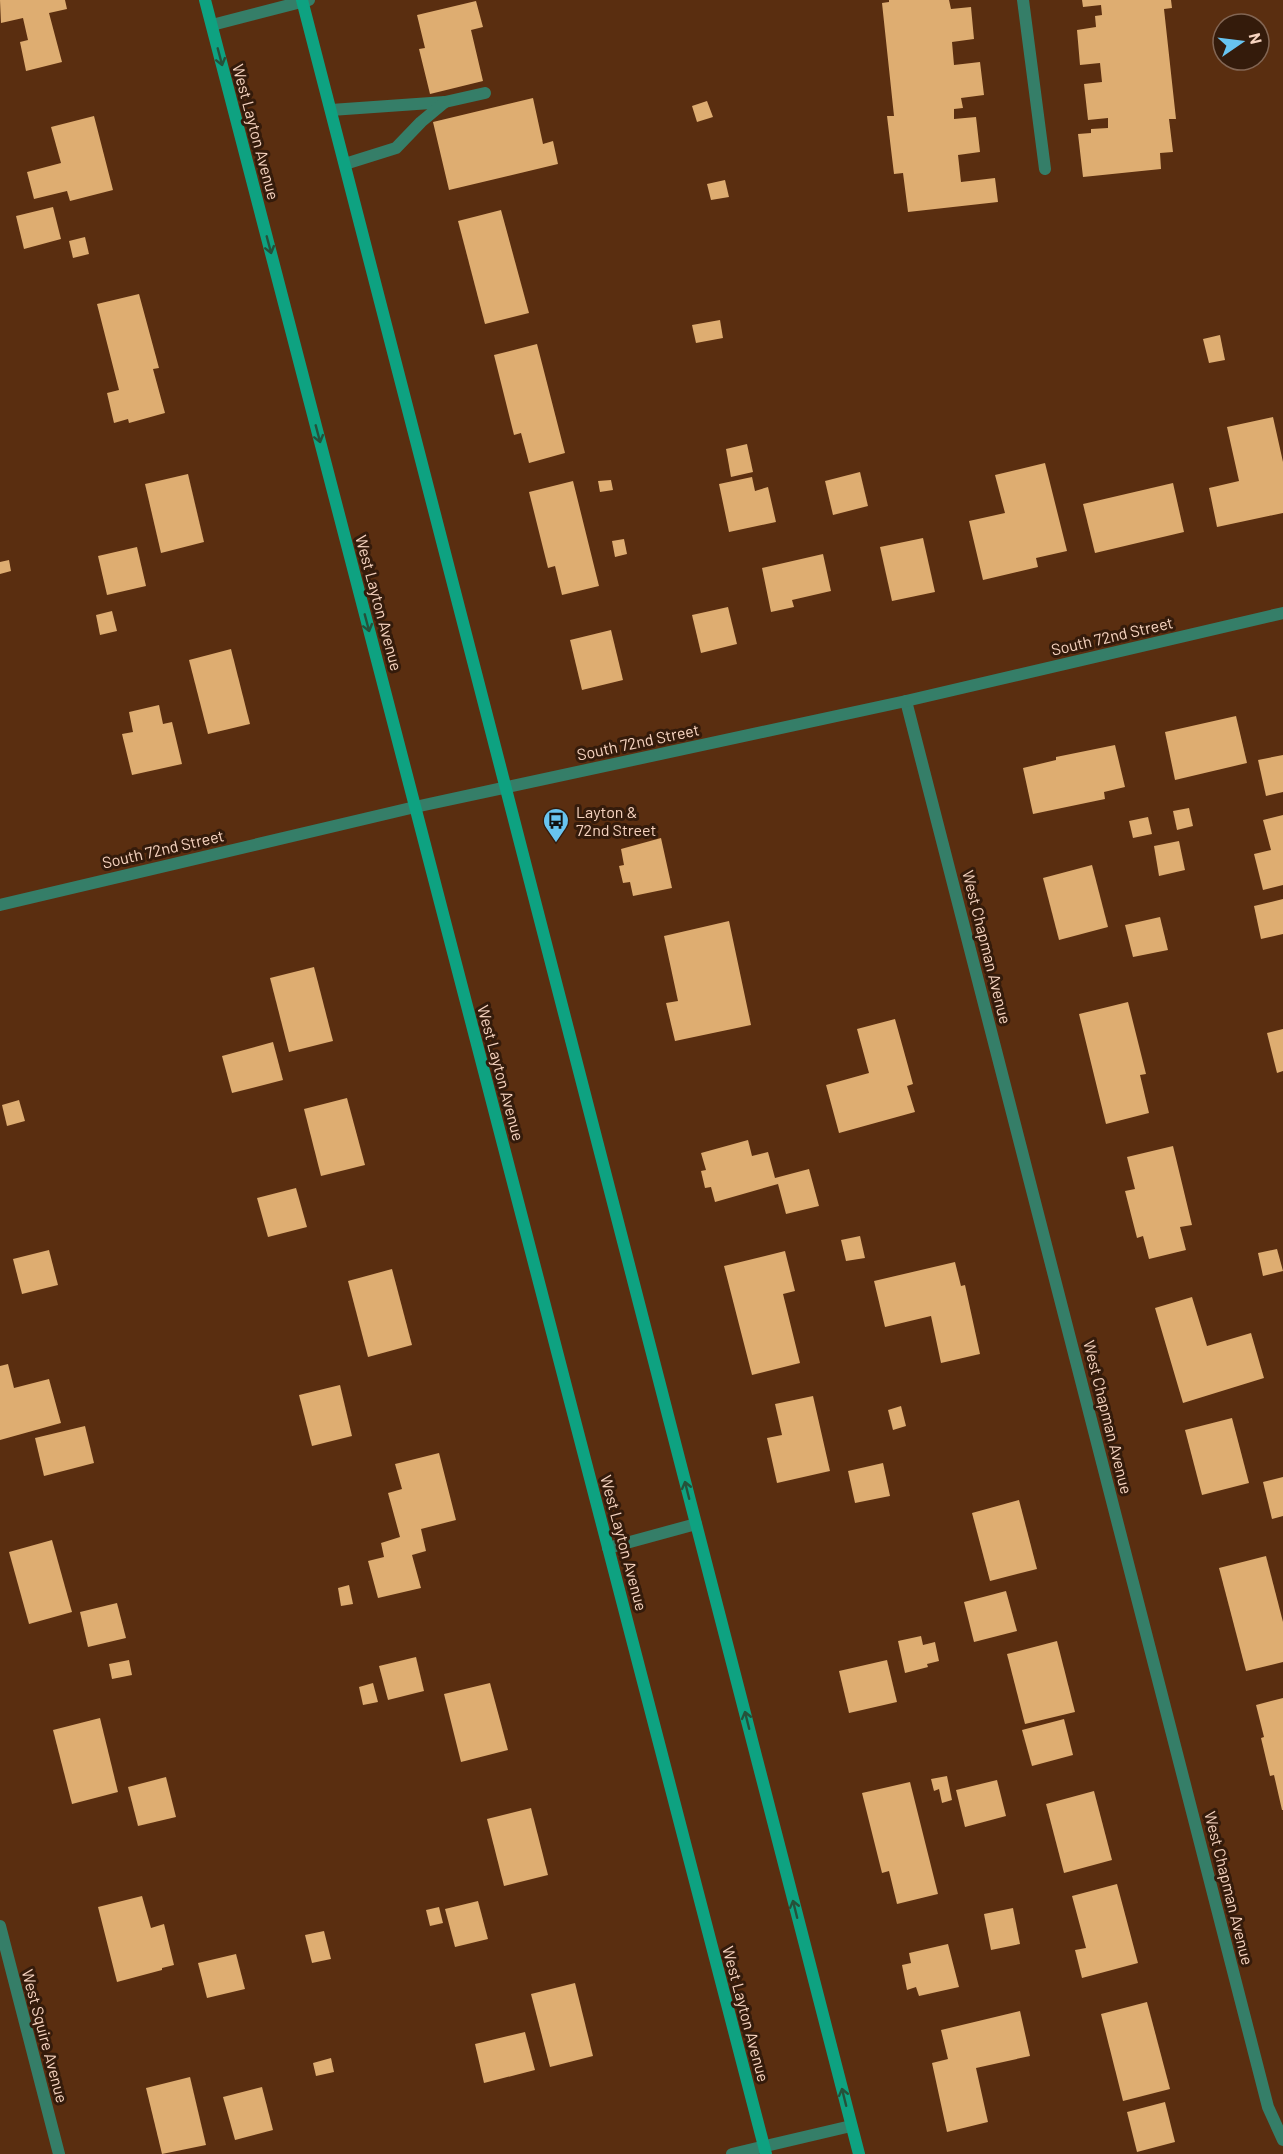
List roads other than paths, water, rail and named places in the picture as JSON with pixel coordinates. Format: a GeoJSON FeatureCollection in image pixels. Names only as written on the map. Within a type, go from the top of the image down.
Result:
{"type":"FeatureCollection","features":[{"type":"Feature","properties":{"kind":"main road","name":"West Layton Avenue"},"geometry":{"type":"LineString","coordinates":[[206,0],[765,2150]]}},
{"type":"Feature","properties":{"kind":"main road"},"geometry":{"type":"LineString","coordinates":[[304,0],[859,2154]]}},
{"type":"Feature","properties":{"kind":"street"},"geometry":{"type":"LineString","coordinates":[[212,25],[304,0]]}},
{"type":"Feature","properties":{"kind":"street"},"geometry":{"type":"LineString","coordinates":[[1023,0],[1045,169]]}},
{"type":"Feature","properties":{"kind":"street"},"geometry":{"type":"LineString","coordinates":[[331,110],[445,102],[484,93]]}},
{"type":"Feature","properties":{"kind":"street"},"geometry":{"type":"LineString","coordinates":[[345,164],[396,148],[445,102]]}},
{"type":"Feature","properties":{"kind":"street","name":"South 72nd Street"},"geometry":{"type":"LineString","coordinates":[[0,905],[415,807],[906,701],[1283,613]]}},
{"type":"Feature","properties":{"kind":"street","name":"West Chapman Avenue"},"geometry":{"type":"LineString","coordinates":[[906,701],[1268,2106],[1283,2140]]}},
{"type":"Feature","properties":{"kind":"street"},"geometry":{"type":"LineString","coordinates":[[608,1548],[696,1524]]}},
{"type":"Feature","properties":{"kind":"street","name":"West Squire Avenue"},"geometry":{"type":"LineString","coordinates":[[0,1926],[59,2154]]}},
{"type":"Feature","properties":{"kind":"street"},"geometry":{"type":"LineString","coordinates":[[732,2154],[765,2150],[851,2126]]}},
{"type":"Feature","properties":{"kind":"place","name":"Layton & 72nd Street"},"geometry":{"type":"Point","coordinates":[556,844]}}]}
